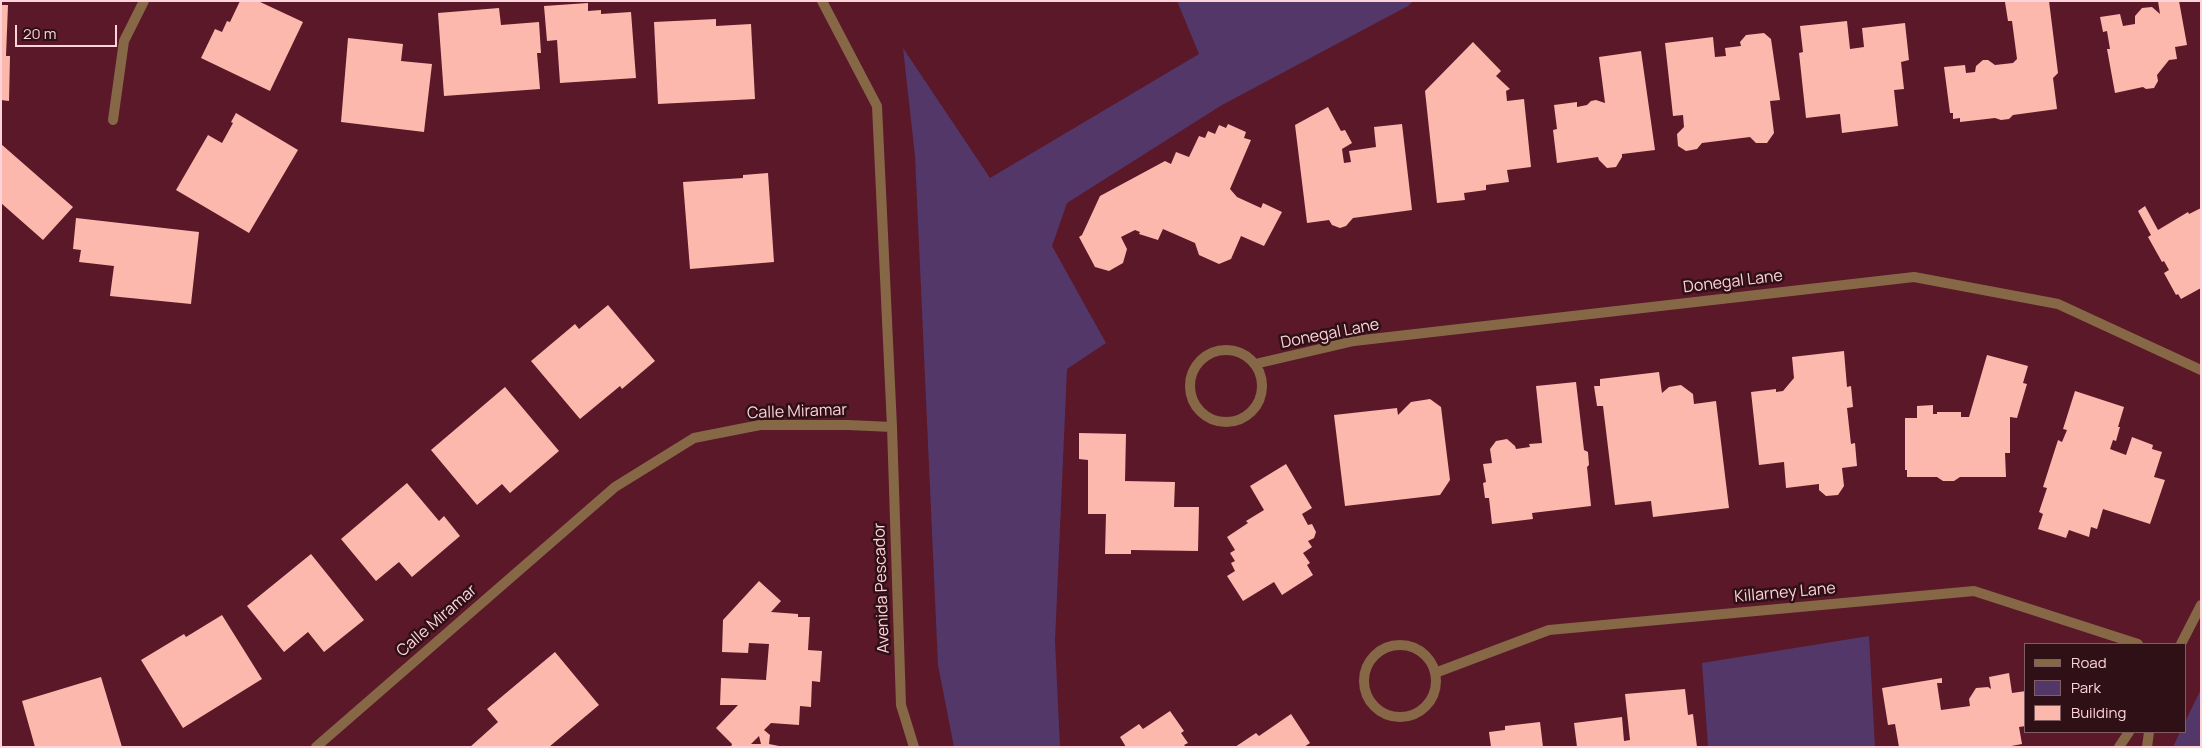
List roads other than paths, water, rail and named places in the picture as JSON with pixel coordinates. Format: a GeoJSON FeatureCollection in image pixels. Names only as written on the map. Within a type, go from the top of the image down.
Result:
{"type":"FeatureCollection","features":[{"type":"Feature","properties":{"kind":"street"},"geometry":{"type":"LineString","coordinates":[[113,120],[124,41],[144,1]]}},
{"type":"Feature","properties":{"kind":"street"},"geometry":{"type":"LineString","coordinates":[[822,1],[877,106],[892,427]]}},
{"type":"Feature","properties":{"kind":"street","name":"Donegal Lane"},"geometry":{"type":"LineString","coordinates":[[1255,364],[1354,341],[1914,277],[2058,304],[2201,370]]}},
{"type":"Feature","properties":{"kind":"street"},"geometry":{"type":"LineString","coordinates":[[1217,350],[1231,350],[1244,355],[1255,364],[1261,377],[1262,391],[1256,405],[1247,415],[1234,421],[1220,422],[1207,417],[1196,407],[1190,394],[1190,380],[1195,367],[1204,356],[1217,350]]}},
{"type":"Feature","properties":{"kind":"street","name":"Calle Miramar"},"geometry":{"type":"LineString","coordinates":[[316,747],[615,487],[694,438],[760,425],[892,427]]}},
{"type":"Feature","properties":{"kind":"street","name":"Avenida Pescador"},"geometry":{"type":"LineString","coordinates":[[892,427],[901,705],[914,747]]}},
{"type":"Feature","properties":{"kind":"street","name":"Killarney Lane"},"geometry":{"type":"LineString","coordinates":[[1435,673],[1549,630],[1974,591],[2135,643]]}},
{"type":"Feature","properties":{"kind":"street"},"geometry":{"type":"LineString","coordinates":[[2182,643],[2201,605]]}},
{"type":"Feature","properties":{"kind":"street"},"geometry":{"type":"LineString","coordinates":[[1391,646],[1406,646],[1419,651],[1429,660],[1435,673],[1435,687],[1431,700],[1421,711],[1408,717],[1394,717],[1380,712],[1370,703],[1364,690],[1364,676],[1369,662],[1378,652],[1391,646]]}},
{"type":"Feature","properties":{"kind":"street"},"geometry":{"type":"LineString","coordinates":[[2119,747],[2128,733]]}},
{"type":"Feature","properties":{"kind":"street"},"geometry":{"type":"LineString","coordinates":[[2147,747],[2149,733]]}}]}
